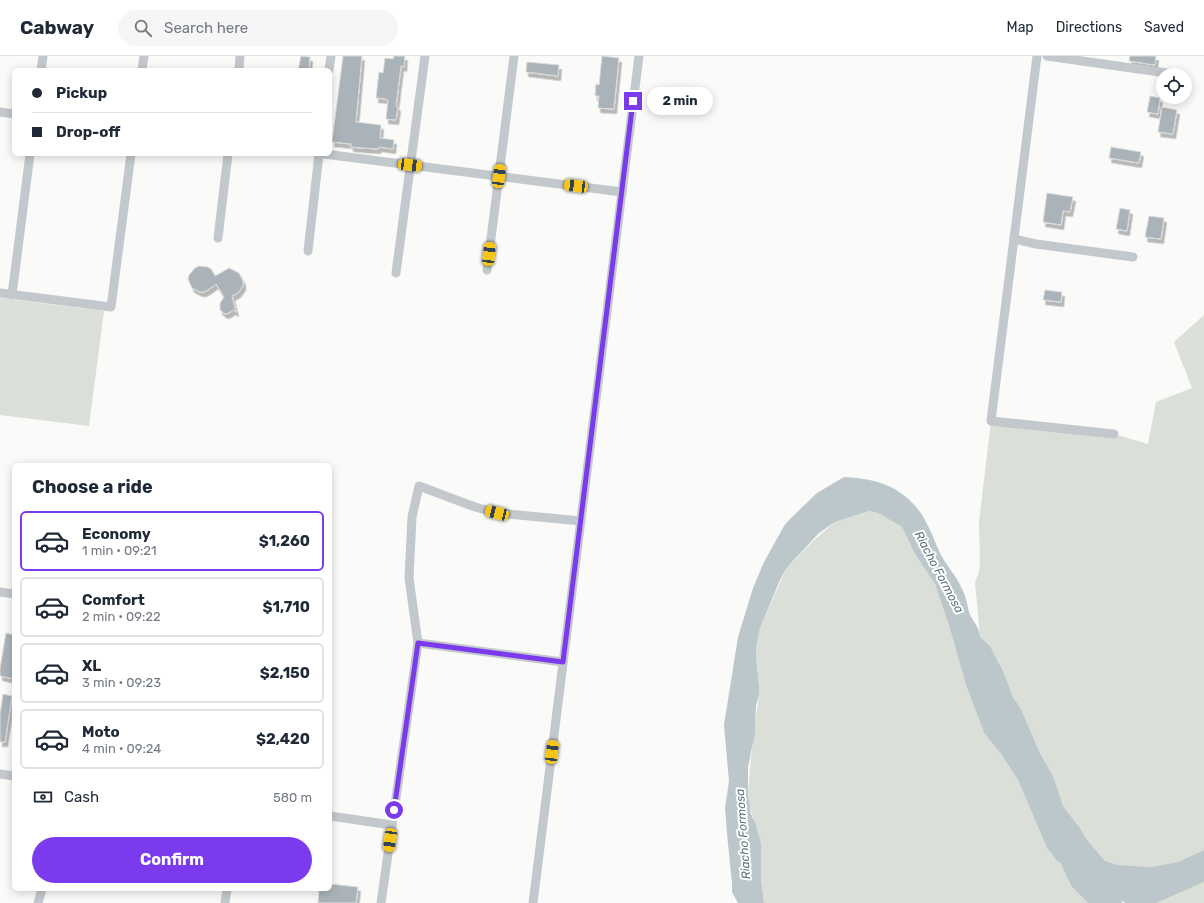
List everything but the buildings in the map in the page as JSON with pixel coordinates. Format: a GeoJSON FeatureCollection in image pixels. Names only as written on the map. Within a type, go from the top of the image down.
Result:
{"type":"FeatureCollection","features":[{"type":"Feature","properties":{"kind":"street"},"geometry":{"type":"LineString","coordinates":[[41,68],[43,56]]}},
{"type":"Feature","properties":{"kind":"street"},"geometry":{"type":"LineString","coordinates":[[142,68],[144,56]]}},
{"type":"Feature","properties":{"kind":"street"},"geometry":{"type":"LineString","coordinates":[[239,68],[240,56]]}},
{"type":"Feature","properties":{"kind":"street"},"geometry":{"type":"LineString","coordinates":[[329,68],[331,56]]}},
{"type":"Feature","properties":{"kind":"street"},"geometry":{"type":"LineString","coordinates":[[396,273],[425,56]]}},
{"type":"Feature","properties":{"kind":"street"},"geometry":{"type":"LineString","coordinates":[[487,270],[514,56]]}},
{"type":"Feature","properties":{"kind":"street"},"geometry":{"type":"LineString","coordinates":[[533,903],[639,56]]}},
{"type":"Feature","properties":{"kind":"street"},"geometry":{"type":"LineString","coordinates":[[1037,56],[992,421],[1114,434]]}},
{"type":"Feature","properties":{"kind":"street"},"geometry":{"type":"LineString","coordinates":[[1047,56],[1156,72]]}},
{"type":"Feature","properties":{"kind":"street"},"geometry":{"type":"LineString","coordinates":[[0,112],[12,114]]}},
{"type":"Feature","properties":{"kind":"street"},"geometry":{"type":"LineString","coordinates":[[332,155],[622,192]]}},
{"type":"Feature","properties":{"kind":"street"},"geometry":{"type":"LineString","coordinates":[[12,295],[30,156]]}},
{"type":"Feature","properties":{"kind":"street"},"geometry":{"type":"LineString","coordinates":[[0,293],[111,307],[131,156]]}},
{"type":"Feature","properties":{"kind":"street"},"geometry":{"type":"LineString","coordinates":[[218,238],[228,156]]}},
{"type":"Feature","properties":{"kind":"street"},"geometry":{"type":"LineString","coordinates":[[308,251],[319,156]]}},
{"type":"Feature","properties":{"kind":"street"},"geometry":{"type":"LineString","coordinates":[[1014,239],[1036,244],[1133,257]]}},
{"type":"Feature","properties":{"kind":"street"},"geometry":{"type":"LineString","coordinates":[[381,903],[418,643],[410,578],[412,516],[419,486],[497,513],[580,521]]}},
{"type":"Feature","properties":{"kind":"street"},"geometry":{"type":"LineString","coordinates":[[0,592],[12,594]]}},
{"type":"Feature","properties":{"kind":"street"},"geometry":{"type":"LineString","coordinates":[[418,643],[563,662]]}},
{"type":"Feature","properties":{"kind":"street"},"geometry":{"type":"LineString","coordinates":[[0,774],[12,776]]}},
{"type":"Feature","properties":{"kind":"street"},"geometry":{"type":"LineString","coordinates":[[332,816],[392,825]]}},
{"type":"Feature","properties":{"kind":"street"},"geometry":{"type":"LineString","coordinates":[[38,903],[41,891]]}},
{"type":"Feature","properties":{"kind":"street"},"geometry":{"type":"LineString","coordinates":[[225,903],[226,891]]}},
{"type":"Feature","properties":{"kind":"shaded area"},"geometry":{"type":"Polygon","coordinates":[[[0,298],[104,311],[89,426],[0,415],[0,298]]]}},
{"type":"Feature","properties":{"kind":"shaded area"},"geometry":{"type":"Polygon","coordinates":[[[1204,315],[1204,850],[1178,862],[1151,867],[1118,865],[1105,861],[1087,840],[1080,828],[1063,806],[1054,778],[1039,751],[1021,709],[1013,697],[1003,671],[990,646],[980,637],[975,582],[979,572],[980,563],[979,522],[991,421],[1114,434],[1148,444],[1156,402],[1192,388],[1174,342],[1204,315]]]}},
{"type":"Feature","properties":{"kind":"shaded area"},"geometry":{"type":"Polygon","coordinates":[[[869,511],[878,513],[902,527],[910,544],[935,584],[949,624],[966,685],[984,733],[1001,754],[1018,780],[1047,848],[1057,861],[1072,868],[1088,890],[1100,902],[1113,903],[764,903],[761,879],[761,843],[749,804],[748,794],[759,695],[756,649],[760,628],[786,569],[813,541],[835,522],[869,511]]]}},
{"type":"Feature","properties":{"kind":"shaded area"},"geometry":{"type":"Polygon","coordinates":[[[1204,872],[1204,903],[1134,903],[1204,872]]]}},
{"type":"Feature","properties":{"kind":"water"},"geometry":{"type":"Polygon","coordinates":[[[844,477],[867,479],[889,486],[910,500],[922,514],[941,555],[963,592],[969,612],[980,637],[990,646],[1003,671],[1013,697],[1021,709],[1039,751],[1054,778],[1063,806],[1080,828],[1087,840],[1105,861],[1118,865],[1151,867],[1178,862],[1204,850],[1204,873],[1186,883],[1134,903],[1127,903],[1088,890],[1079,881],[1072,868],[1057,861],[1047,848],[1018,780],[1001,754],[984,733],[966,685],[949,625],[935,584],[914,552],[902,527],[878,513],[869,511],[835,522],[819,533],[786,569],[760,628],[756,649],[759,695],[756,706],[755,733],[748,767],[748,795],[751,814],[761,843],[761,879],[764,903],[738,903],[732,892],[725,808],[729,781],[724,725],[738,637],[753,588],[764,562],[784,526],[817,493],[844,477]]]}},
{"type":"Feature","properties":{"kind":"waterway","name":"Riacho Formosa"},"geometry":{"type":"LineString","coordinates":[[1062,845],[1079,881],[1100,902],[1113,903]]}},
{"type":"Feature","properties":{"kind":"waterway","name":"Riacho Formosa"},"geometry":{"type":"LineString","coordinates":[[1134,903],[1204,872]]}},
{"type":"Feature","properties":{"kind":"route"},"geometry":{"type":"LineString","coordinates":[[394,810],[418,643],[563,662],[633,101]]}}]}
